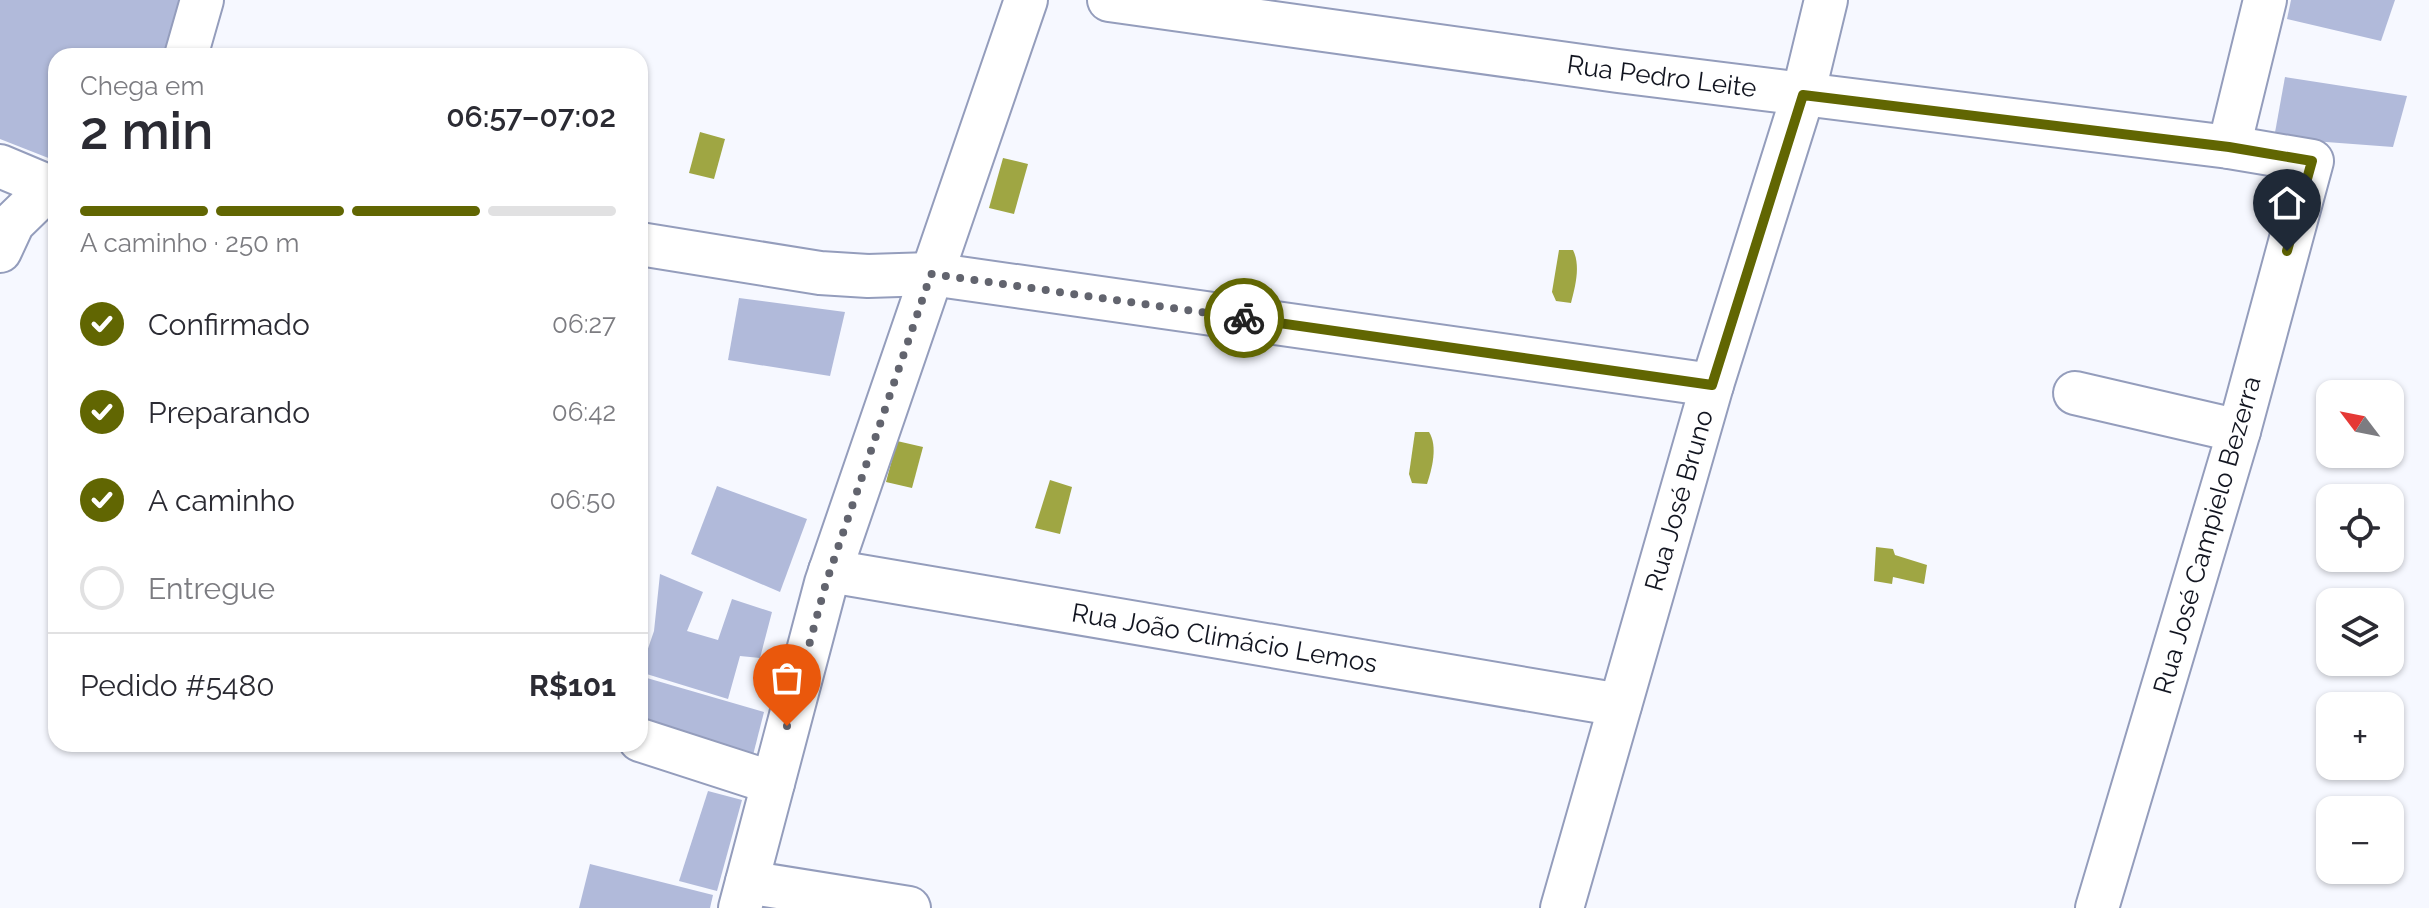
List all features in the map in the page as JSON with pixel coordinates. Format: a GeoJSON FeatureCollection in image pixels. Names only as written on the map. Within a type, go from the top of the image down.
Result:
{"type":"FeatureCollection","features":[{"type":"Feature","properties":{"kind":"street"},"geometry":{"type":"LineString","coordinates":[[188,48],[202,0]]}},
{"type":"Feature","properties":{"kind":"street"},"geometry":{"type":"LineString","coordinates":[[909,908],[744,895],[830,571],[1026,0]]}},
{"type":"Feature","properties":{"kind":"street","name":"Rua Pedro Leite"},"geometry":{"type":"LineString","coordinates":[[1109,0],[1803,95],[2229,147],[2312,161]]}},
{"type":"Feature","properties":{"kind":"street","name":"Rua José Bruno"},"geometry":{"type":"LineString","coordinates":[[1562,908],[1712,385],[1803,95],[1826,0]]}},
{"type":"Feature","properties":{"kind":"street"},"geometry":{"type":"LineString","coordinates":[[2229,147],[2265,0]]}},
{"type":"Feature","properties":{"kind":"street","name":"Rua José Campielo Bezerra"},"geometry":{"type":"LineString","coordinates":[[2097,908],[2239,431],[2312,161]]}},
{"type":"Feature","properties":{"kind":"street"},"geometry":{"type":"LineString","coordinates":[[0,166],[48,184]]}},
{"type":"Feature","properties":{"kind":"street"},"geometry":{"type":"LineString","coordinates":[[0,251],[13,223],[48,191]]}},
{"type":"Feature","properties":{"kind":"street"},"geometry":{"type":"LineString","coordinates":[[648,245],[820,273],[868,276],[931,274],[1712,385]]}},
{"type":"Feature","properties":{"kind":"street"},"geometry":{"type":"LineString","coordinates":[[2075,393],[2239,431]]}},
{"type":"Feature","properties":{"kind":"street","name":"Rua João Climácio Lemos"},"geometry":{"type":"LineString","coordinates":[[830,571],[1620,705]]}},
{"type":"Feature","properties":{"kind":"street"},"geometry":{"type":"LineString","coordinates":[[648,743],[773,783]]}},
{"type":"Feature","properties":{"kind":"shaded area"},"geometry":{"type":"Polygon","coordinates":[[[700,132],[725,139],[714,179],[689,173],[700,132]]]}},
{"type":"Feature","properties":{"kind":"shaded area"},"geometry":{"type":"Polygon","coordinates":[[[1003,158],[1028,164],[1014,214],[989,208],[1003,158]]]}},
{"type":"Feature","properties":{"kind":"shaded area"},"geometry":{"type":"Polygon","coordinates":[[[1559,250],[1573,250],[1577,263],[1571,303],[1556,301],[1552,292],[1559,250]]]}},
{"type":"Feature","properties":{"kind":"shaded area"},"geometry":{"type":"Polygon","coordinates":[[[1415,432],[1429,432],[1432,438],[1434,451],[1427,484],[1412,483],[1409,474],[1415,432]]]}},
{"type":"Feature","properties":{"kind":"shaded area"},"geometry":{"type":"Polygon","coordinates":[[[897,441],[923,447],[912,488],[886,482],[897,441]]]}},
{"type":"Feature","properties":{"kind":"shaded area"},"geometry":{"type":"Polygon","coordinates":[[[1050,480],[1072,487],[1060,534],[1035,528],[1050,480]]]}},
{"type":"Feature","properties":{"kind":"shaded area"},"geometry":{"type":"Polygon","coordinates":[[[1876,547],[1893,549],[1895,555],[1927,565],[1924,584],[1893,577],[1892,584],[1874,581],[1876,547]]]}},
{"type":"Feature","properties":{"kind":"building"},"geometry":{"type":"Polygon","coordinates":[[[0,0],[181,0],[167,48],[48,48],[48,158],[0,139],[0,0]]]}},
{"type":"Feature","properties":{"kind":"building"},"geometry":{"type":"Polygon","coordinates":[[[2291,0],[2395,0],[2381,41],[2287,19],[2291,0]]]}},
{"type":"Feature","properties":{"kind":"building"},"geometry":{"type":"Polygon","coordinates":[[[2285,77],[2407,96],[2393,147],[2274,138],[2285,77]]]}},
{"type":"Feature","properties":{"kind":"building"},"geometry":{"type":"Polygon","coordinates":[[[739,298],[845,312],[830,376],[728,360],[739,298]]]}},
{"type":"Feature","properties":{"kind":"building"},"geometry":{"type":"Polygon","coordinates":[[[717,486],[807,519],[780,592],[691,554],[717,486]]]}},
{"type":"Feature","properties":{"kind":"building"},"geometry":{"type":"Polygon","coordinates":[[[660,574],[703,592],[687,631],[718,640],[732,599],[772,612],[760,658],[740,656],[728,699],[648,674],[648,649],[654,631],[660,574]]]}},
{"type":"Feature","properties":{"kind":"building"},"geometry":{"type":"Polygon","coordinates":[[[648,678],[764,712],[750,767],[648,735],[648,678]]]}},
{"type":"Feature","properties":{"kind":"building"},"geometry":{"type":"Polygon","coordinates":[[[708,791],[742,800],[717,891],[679,881],[708,791]]]}},
{"type":"Feature","properties":{"kind":"building"},"geometry":{"type":"Polygon","coordinates":[[[590,864],[713,895],[710,908],[579,908],[590,864]]]}},
{"type":"Feature","properties":{"kind":"way so far"},"geometry":{"type":"LineString","coordinates":[[787,726],[826,583],[931,274],[1244,318]]}},
{"type":"Feature","properties":{"kind":"route"},"geometry":{"type":"LineString","coordinates":[[1244,318],[1712,385],[1803,95],[2229,147],[2312,161],[2287,251]]}}]}
